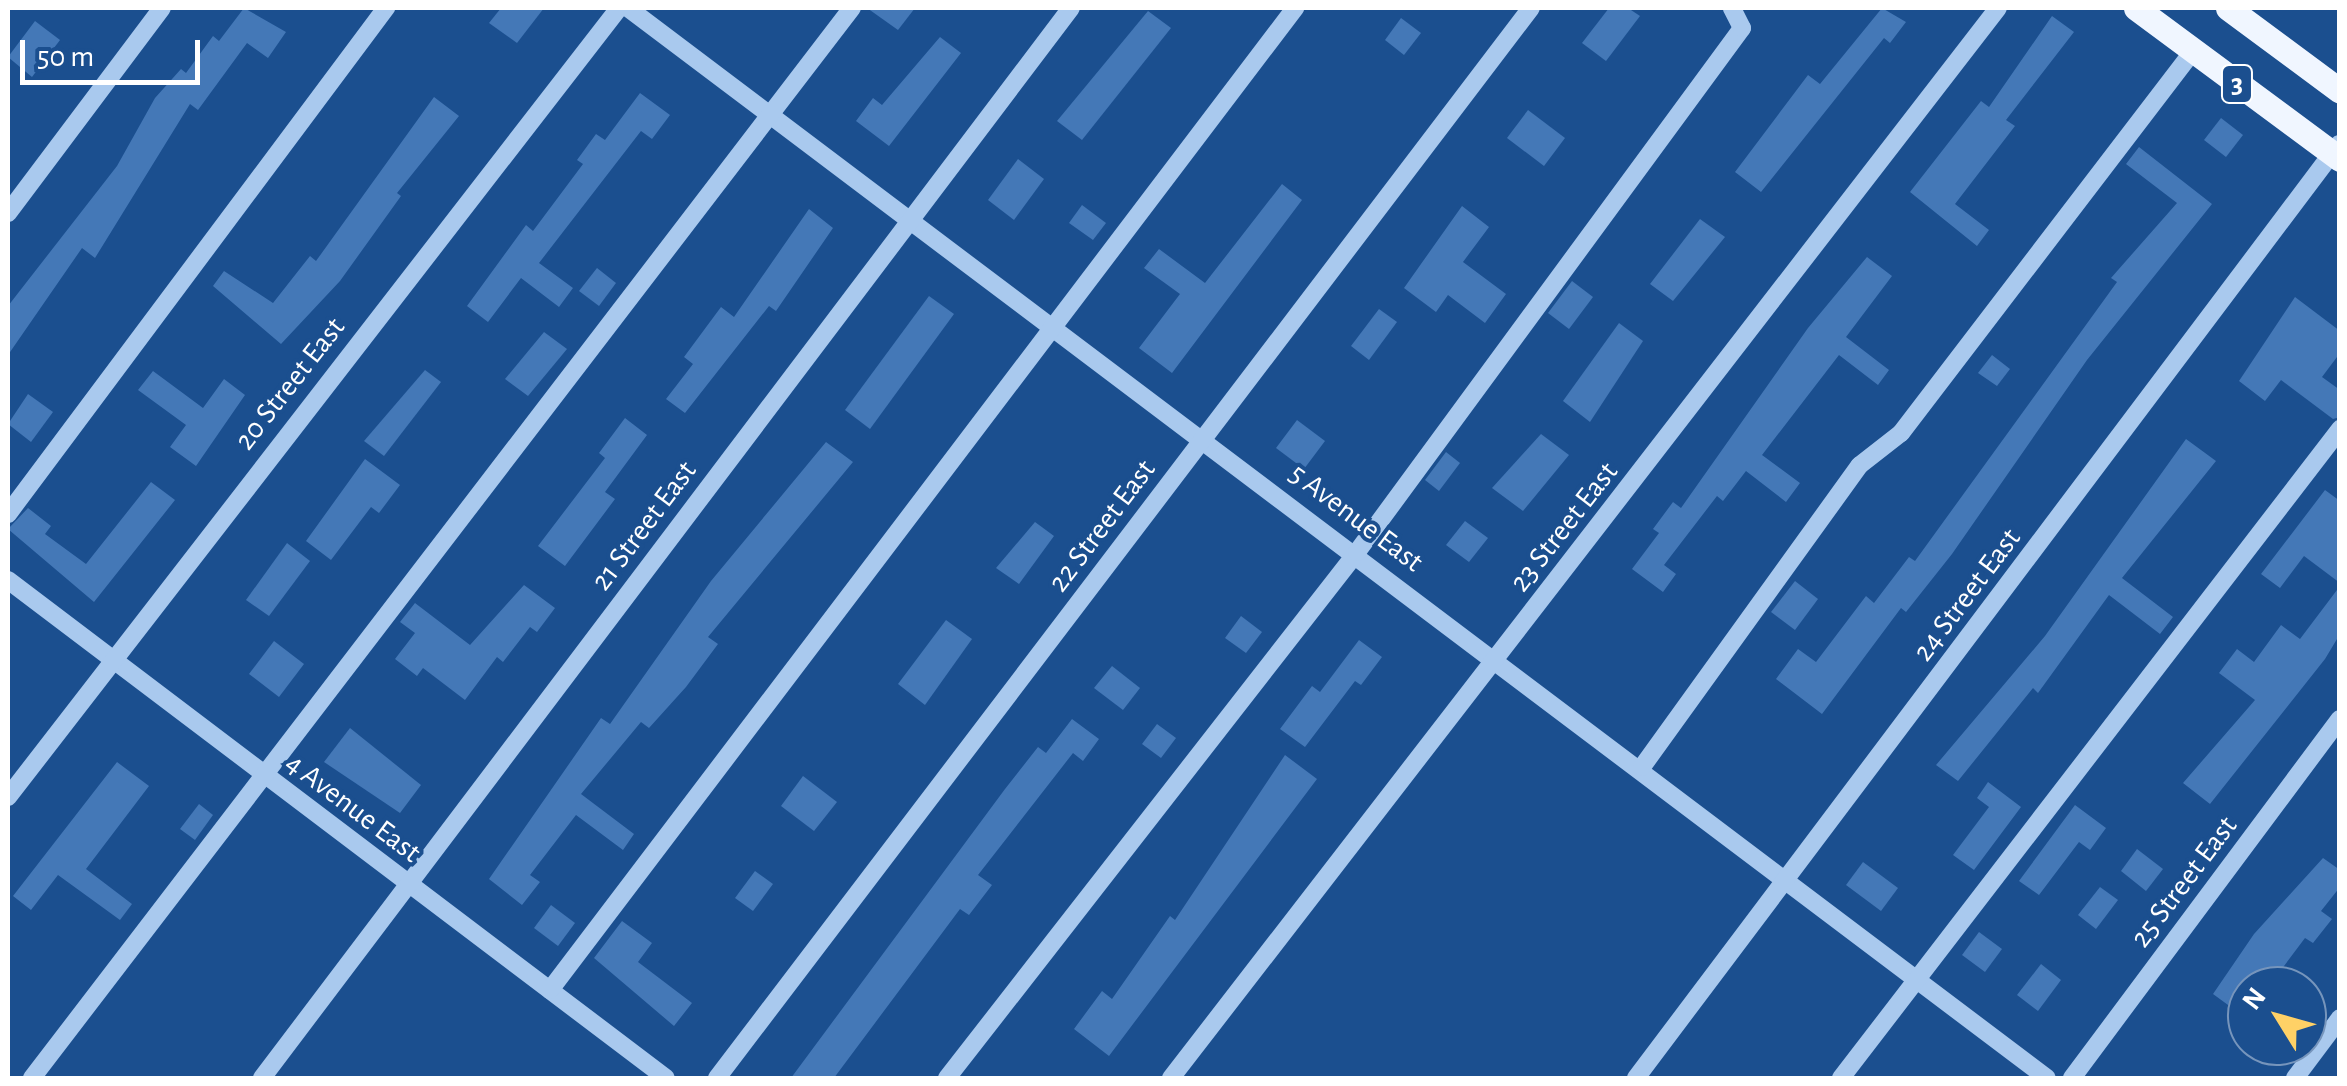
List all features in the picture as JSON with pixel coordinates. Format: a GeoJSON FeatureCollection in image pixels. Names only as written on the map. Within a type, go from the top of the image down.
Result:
{"type":"FeatureCollection","features":[{"type":"Feature","properties":{"kind":"main road","name":"3"},"geometry":{"type":"LineString","coordinates":[[2136,8],[2337,152]]}},
{"type":"Feature","properties":{"kind":"main road","name":"3"},"geometry":{"type":"LineString","coordinates":[[2228,8],[2340,91]]}},
{"type":"Feature","properties":{"kind":"street"},"geometry":{"type":"LineString","coordinates":[[8,213],[162,8]]}},
{"type":"Feature","properties":{"kind":"street"},"geometry":{"type":"LineString","coordinates":[[8,514],[386,8]]}},
{"type":"Feature","properties":{"kind":"street","name":"20 Street East"},"geometry":{"type":"LineString","coordinates":[[8,797],[112,657],[619,8]]}},
{"type":"Feature","properties":{"kind":"street","name":"5 Avenue East"},"geometry":{"type":"LineString","coordinates":[[628,8],[1642,767],[2047,1078]]}},
{"type":"Feature","properties":{"kind":"street"},"geometry":{"type":"LineString","coordinates":[[32,1078],[852,8]]}},
{"type":"Feature","properties":{"kind":"street","name":"21 Street East"},"geometry":{"type":"LineString","coordinates":[[262,1078],[1071,8]]}},
{"type":"Feature","properties":{"kind":"street"},"geometry":{"type":"LineString","coordinates":[[550,990],[1295,8]]}},
{"type":"Feature","properties":{"kind":"street","name":"22 Street East"},"geometry":{"type":"LineString","coordinates":[[717,1078],[1531,8]]}},
{"type":"Feature","properties":{"kind":"street"},"geometry":{"type":"LineString","coordinates":[[946,1078],[1356,552],[1742,28],[1732,8]]}},
{"type":"Feature","properties":{"kind":"street","name":"23 Street East"},"geometry":{"type":"LineString","coordinates":[[1171,1078],[1998,8]]}},
{"type":"Feature","properties":{"kind":"street"},"geometry":{"type":"LineString","coordinates":[[1642,767],[1860,466],[1902,433],[2192,51]]}},
{"type":"Feature","properties":{"kind":"street","name":"24 Street East"},"geometry":{"type":"LineString","coordinates":[[1636,1078],[2337,152]]}},
{"type":"Feature","properties":{"kind":"street"},"geometry":{"type":"LineString","coordinates":[[1841,1078],[2340,428]]}},
{"type":"Feature","properties":{"kind":"street","name":"4 Avenue East"},"geometry":{"type":"LineString","coordinates":[[8,580],[666,1078]]}},
{"type":"Feature","properties":{"kind":"street","name":"25 Street East"},"geometry":{"type":"LineString","coordinates":[[2072,1078],[2340,719]]}},
{"type":"Feature","properties":{"kind":"street"},"geometry":{"type":"LineString","coordinates":[[2296,1078],[2340,1018]]}},
{"type":"Feature","properties":{"kind":"building"},"geometry":{"type":"Polygon","coordinates":[[[244,8],[286,32],[268,58],[247,43],[198,110],[190,104],[95,258],[82,248],[8,355],[8,306],[117,166],[155,98],[181,69],[186,73],[213,36],[219,41],[244,8]]]}},
{"type":"Feature","properties":{"kind":"building"},"geometry":{"type":"Polygon","coordinates":[[[501,8],[544,8],[517,43],[489,23],[501,8]]]}},
{"type":"Feature","properties":{"kind":"building"},"geometry":{"type":"Polygon","coordinates":[[[867,8],[915,8],[898,30],[867,8]]]}},
{"type":"Feature","properties":{"kind":"building"},"geometry":{"type":"Polygon","coordinates":[[[1609,8],[1628,8],[1640,16],[1606,61],[1582,43],[1609,8]]]}},
{"type":"Feature","properties":{"kind":"building"},"geometry":{"type":"Polygon","coordinates":[[[1882,8],[1906,22],[1890,43],[1884,38],[1761,192],[1735,172],[1808,75],[1820,84],[1882,8]]]}},
{"type":"Feature","properties":{"kind":"building"},"geometry":{"type":"Polygon","coordinates":[[[1148,11],[1171,28],[1082,140],[1057,121],[1148,11]]]}},
{"type":"Feature","properties":{"kind":"building"},"geometry":{"type":"Polygon","coordinates":[[[2052,16],[2074,32],[2006,120],[2015,126],[1955,204],[1989,230],[1977,246],[1910,192],[1981,101],[1989,107],[2052,16]]]}},
{"type":"Feature","properties":{"kind":"building"},"geometry":{"type":"Polygon","coordinates":[[[1401,18],[1421,33],[1404,55],[1385,40],[1401,18]]]}},
{"type":"Feature","properties":{"kind":"building"},"geometry":{"type":"Polygon","coordinates":[[[35,21],[60,40],[32,77],[8,57],[35,21]]]}},
{"type":"Feature","properties":{"kind":"building"},"geometry":{"type":"Polygon","coordinates":[[[940,37],[961,53],[889,146],[856,121],[873,98],[882,105],[940,37]]]}},
{"type":"Feature","properties":{"kind":"building"},"geometry":{"type":"Polygon","coordinates":[[[640,93],[670,115],[652,139],[641,131],[539,263],[573,288],[559,307],[521,278],[488,322],[467,306],[526,225],[533,231],[583,164],[577,160],[596,134],[605,140],[640,93]]]}},
{"type":"Feature","properties":{"kind":"building"},"geometry":{"type":"Polygon","coordinates":[[[434,97],[459,116],[397,193],[401,196],[340,281],[281,344],[213,286],[224,271],[273,303],[310,256],[316,261],[434,97]]]}},
{"type":"Feature","properties":{"kind":"building"},"geometry":{"type":"Polygon","coordinates":[[[1528,110],[1565,138],[1544,166],[1507,138],[1528,110]]]}},
{"type":"Feature","properties":{"kind":"building"},"geometry":{"type":"Polygon","coordinates":[[[2221,118],[2243,135],[2226,157],[2204,140],[2221,118]]]}},
{"type":"Feature","properties":{"kind":"building"},"geometry":{"type":"Polygon","coordinates":[[[2139,147],[2212,204],[2087,360],[1952,554],[1906,612],[1901,608],[1822,714],[1776,679],[1798,649],[1816,662],[1866,596],[1874,603],[1909,557],[1915,561],[2117,282],[2111,278],[2177,203],[2126,164],[2139,147]]]}},
{"type":"Feature","properties":{"kind":"building"},"geometry":{"type":"Polygon","coordinates":[[[1018,159],[1044,179],[1014,220],[988,200],[1018,159]]]}},
{"type":"Feature","properties":{"kind":"building"},"geometry":{"type":"Polygon","coordinates":[[[1282,184],[1302,200],[1172,373],[1139,348],[1180,294],[1144,268],[1159,249],[1205,283],[1282,184]]]}},
{"type":"Feature","properties":{"kind":"building"},"geometry":{"type":"Polygon","coordinates":[[[1082,205],[1106,223],[1093,240],[1069,223],[1082,205]]]}},
{"type":"Feature","properties":{"kind":"building"},"geometry":{"type":"Polygon","coordinates":[[[1462,206],[1489,227],[1463,262],[1506,294],[1485,323],[1448,295],[1436,312],[1404,288],[1462,206]]]}},
{"type":"Feature","properties":{"kind":"building"},"geometry":{"type":"Polygon","coordinates":[[[809,209],[833,228],[776,311],[769,306],[685,413],[666,399],[693,364],[684,357],[721,307],[734,317],[809,209]]]}},
{"type":"Feature","properties":{"kind":"building"},"geometry":{"type":"Polygon","coordinates":[[[1700,219],[1725,237],[1673,301],[1650,284],[1700,219]]]}},
{"type":"Feature","properties":{"kind":"building"},"geometry":{"type":"Polygon","coordinates":[[[1867,257],[1892,276],[1846,337],[1889,370],[1878,385],[1839,355],[1762,455],[1800,483],[1786,502],[1746,471],[1723,501],[1717,496],[1664,565],[1676,574],[1663,592],[1632,569],[1659,533],[1653,529],[1673,502],[1681,508],[1808,328],[1867,257]]]}},
{"type":"Feature","properties":{"kind":"building"},"geometry":{"type":"Polygon","coordinates":[[[597,268],[616,283],[599,306],[579,291],[597,268]]]}},
{"type":"Feature","properties":{"kind":"building"},"geometry":{"type":"Polygon","coordinates":[[[1572,281],[1593,297],[1569,329],[1548,313],[1572,281]]]}},
{"type":"Feature","properties":{"kind":"building"},"geometry":{"type":"Polygon","coordinates":[[[929,296],[954,314],[870,429],[845,410],[929,296]]]}},
{"type":"Feature","properties":{"kind":"building"},"geometry":{"type":"Polygon","coordinates":[[[2295,297],[2340,331],[2340,353],[2322,377],[2340,390],[2340,417],[2333,419],[2281,380],[2265,401],[2239,381],[2295,297]]]}},
{"type":"Feature","properties":{"kind":"building"},"geometry":{"type":"Polygon","coordinates":[[[1379,309],[1397,322],[1369,360],[1351,346],[1379,309]]]}},
{"type":"Feature","properties":{"kind":"building"},"geometry":{"type":"Polygon","coordinates":[[[1619,323],[1643,341],[1590,422],[1563,401],[1619,323]]]}},
{"type":"Feature","properties":{"kind":"building"},"geometry":{"type":"Polygon","coordinates":[[[544,332],[567,349],[528,396],[505,379],[544,332]]]}},
{"type":"Feature","properties":{"kind":"building"},"geometry":{"type":"Polygon","coordinates":[[[1992,355],[2010,369],[1997,386],[1978,373],[1992,355]]]}},
{"type":"Feature","properties":{"kind":"building"},"geometry":{"type":"Polygon","coordinates":[[[425,370],[441,382],[384,456],[364,441],[425,370]]]}},
{"type":"Feature","properties":{"kind":"building"},"geometry":{"type":"Polygon","coordinates":[[[153,371],[203,408],[224,379],[245,395],[196,466],[170,447],[186,425],[138,390],[153,371]]]}},
{"type":"Feature","properties":{"kind":"building"},"geometry":{"type":"Polygon","coordinates":[[[28,394],[53,412],[31,442],[8,424],[28,394]]]}},
{"type":"Feature","properties":{"kind":"building"},"geometry":{"type":"Polygon","coordinates":[[[625,418],[647,435],[605,492],[615,499],[565,566],[538,546],[605,458],[599,453],[625,418]]]}},
{"type":"Feature","properties":{"kind":"building"},"geometry":{"type":"Polygon","coordinates":[[[1297,420],[1325,441],[1304,469],[1276,448],[1297,420]]]}},
{"type":"Feature","properties":{"kind":"building"},"geometry":{"type":"Polygon","coordinates":[[[1541,434],[1569,455],[1523,511],[1492,488],[1541,434]]]}},
{"type":"Feature","properties":{"kind":"building"},"geometry":{"type":"Polygon","coordinates":[[[2186,439],[2216,461],[2122,578],[2173,617],[2160,634],[2109,595],[2038,693],[2033,688],[1958,781],[1936,765],[2045,636],[2186,439]]]}},
{"type":"Feature","properties":{"kind":"building"},"geometry":{"type":"Polygon","coordinates":[[[826,442],[853,462],[708,637],[718,644],[686,687],[649,728],[641,722],[581,794],[634,834],[623,850],[576,815],[530,875],[540,882],[522,905],[489,879],[601,718],[610,724],[711,581],[826,442]]]}},
{"type":"Feature","properties":{"kind":"building"},"geometry":{"type":"Polygon","coordinates":[[[1446,452],[1460,463],[1439,491],[1425,480],[1446,452]]]}},
{"type":"Feature","properties":{"kind":"building"},"geometry":{"type":"Polygon","coordinates":[[[365,459],[400,485],[379,513],[371,507],[331,560],[306,541],[365,459]]]}},
{"type":"Feature","properties":{"kind":"building"},"geometry":{"type":"Polygon","coordinates":[[[151,482],[175,500],[94,602],[8,529],[28,508],[51,526],[45,534],[86,564],[151,482]]]}},
{"type":"Feature","properties":{"kind":"building"},"geometry":{"type":"Polygon","coordinates":[[[2325,490],[2340,501],[2340,583],[2304,556],[2280,588],[2261,574],[2325,490]]]}},
{"type":"Feature","properties":{"kind":"building"},"geometry":{"type":"Polygon","coordinates":[[[1465,521],[1488,538],[1469,562],[1446,545],[1465,521]]]}},
{"type":"Feature","properties":{"kind":"building"},"geometry":{"type":"Polygon","coordinates":[[[1035,522],[1054,536],[1019,584],[996,568],[1035,522]]]}},
{"type":"Feature","properties":{"kind":"building"},"geometry":{"type":"Polygon","coordinates":[[[287,543],[310,561],[269,616],[246,600],[287,543]]]}},
{"type":"Feature","properties":{"kind":"building"},"geometry":{"type":"Polygon","coordinates":[[[1795,581],[1818,599],[1795,630],[1771,612],[1795,581]]]}},
{"type":"Feature","properties":{"kind":"building"},"geometry":{"type":"Polygon","coordinates":[[[524,585],[555,608],[537,632],[530,627],[503,662],[497,657],[465,700],[423,668],[417,676],[395,659],[415,633],[400,622],[415,603],[470,645],[524,585]]]}},
{"type":"Feature","properties":{"kind":"building"},"geometry":{"type":"Polygon","coordinates":[[[2340,586],[2340,634],[2325,659],[2210,804],[2183,783],[2255,700],[2219,673],[2237,649],[2254,662],[2281,625],[2300,639],[2340,586]]]}},
{"type":"Feature","properties":{"kind":"building"},"geometry":{"type":"Polygon","coordinates":[[[1241,616],[1262,632],[1246,653],[1225,638],[1241,616]]]}},
{"type":"Feature","properties":{"kind":"building"},"geometry":{"type":"Polygon","coordinates":[[[946,620],[972,639],[925,705],[898,684],[946,620]]]}},
{"type":"Feature","properties":{"kind":"building"},"geometry":{"type":"Polygon","coordinates":[[[1359,640],[1382,657],[1361,685],[1355,681],[1305,747],[1280,729],[1312,686],[1320,692],[1359,640]]]}},
{"type":"Feature","properties":{"kind":"building"},"geometry":{"type":"Polygon","coordinates":[[[274,641],[304,664],[279,697],[249,674],[274,641]]]}},
{"type":"Feature","properties":{"kind":"building"},"geometry":{"type":"Polygon","coordinates":[[[1112,666],[1140,688],[1123,710],[1094,688],[1112,666]]]}},
{"type":"Feature","properties":{"kind":"building"},"geometry":{"type":"Polygon","coordinates":[[[1072,719],[1099,739],[1083,761],[1073,753],[978,875],[992,885],[969,915],[960,909],[834,1078],[791,1078],[1005,789],[1038,747],[1046,753],[1072,719]]]}},
{"type":"Feature","properties":{"kind":"building"},"geometry":{"type":"Polygon","coordinates":[[[1157,724],[1176,738],[1161,758],[1142,744],[1157,724]]]}},
{"type":"Feature","properties":{"kind":"building"},"geometry":{"type":"Polygon","coordinates":[[[350,728],[421,785],[400,813],[324,762],[350,728]]]}},
{"type":"Feature","properties":{"kind":"building"},"geometry":{"type":"Polygon","coordinates":[[[1285,755],[1317,779],[1109,1056],[1074,1029],[1102,991],[1112,999],[1170,916],[1175,920],[1285,755]]]}},
{"type":"Feature","properties":{"kind":"building"},"geometry":{"type":"Polygon","coordinates":[[[117,762],[149,786],[86,869],[132,904],[120,920],[58,875],[31,910],[13,896],[117,762]]]}},
{"type":"Feature","properties":{"kind":"building"},"geometry":{"type":"Polygon","coordinates":[[[803,776],[837,802],[814,831],[781,806],[803,776]]]}},
{"type":"Feature","properties":{"kind":"building"},"geometry":{"type":"Polygon","coordinates":[[[1988,782],[2021,807],[1974,870],[1953,855],[1989,807],[1977,798],[1988,782]]]}},
{"type":"Feature","properties":{"kind":"building"},"geometry":{"type":"Polygon","coordinates":[[[199,804],[213,815],[195,840],[180,829],[199,804]]]}},
{"type":"Feature","properties":{"kind":"building"},"geometry":{"type":"Polygon","coordinates":[[[2075,805],[2106,828],[2090,850],[2079,842],[2039,895],[2019,881],[2075,805]]]}},
{"type":"Feature","properties":{"kind":"building"},"geometry":{"type":"Polygon","coordinates":[[[2137,849],[2163,869],[2146,891],[2121,871],[2137,849]]]}},
{"type":"Feature","properties":{"kind":"building"},"geometry":{"type":"Polygon","coordinates":[[[2323,858],[2340,870],[2340,887],[2321,911],[2332,919],[2313,943],[2305,938],[2284,966],[2232,966],[2254,934],[2323,858]]]}},
{"type":"Feature","properties":{"kind":"building"},"geometry":{"type":"Polygon","coordinates":[[[1863,862],[1898,888],[1881,911],[1846,885],[1863,862]]]}},
{"type":"Feature","properties":{"kind":"building"},"geometry":{"type":"Polygon","coordinates":[[[755,871],[773,884],[753,911],[735,898],[755,871]]]}},
{"type":"Feature","properties":{"kind":"building"},"geometry":{"type":"Polygon","coordinates":[[[2100,887],[2118,900],[2096,929],[2078,915],[2100,887]]]}},
{"type":"Feature","properties":{"kind":"building"},"geometry":{"type":"Polygon","coordinates":[[[551,905],[575,923],[558,946],[534,928],[551,905]]]}},
{"type":"Feature","properties":{"kind":"building"},"geometry":{"type":"Polygon","coordinates":[[[622,921],[652,943],[638,962],[692,1003],[674,1026],[594,958],[622,921]]]}},
{"type":"Feature","properties":{"kind":"building"},"geometry":{"type":"Polygon","coordinates":[[[1979,932],[2002,949],[1985,972],[1962,955],[1979,932]]]}},
{"type":"Feature","properties":{"kind":"building"},"geometry":{"type":"Polygon","coordinates":[[[2041,964],[2061,980],[2038,1011],[2017,995],[2041,964]]]}},
{"type":"Feature","properties":{"kind":"building"},"geometry":{"type":"Polygon","coordinates":[[[2227,974],[2227,1004],[2213,994],[2227,974]]]}}]}
